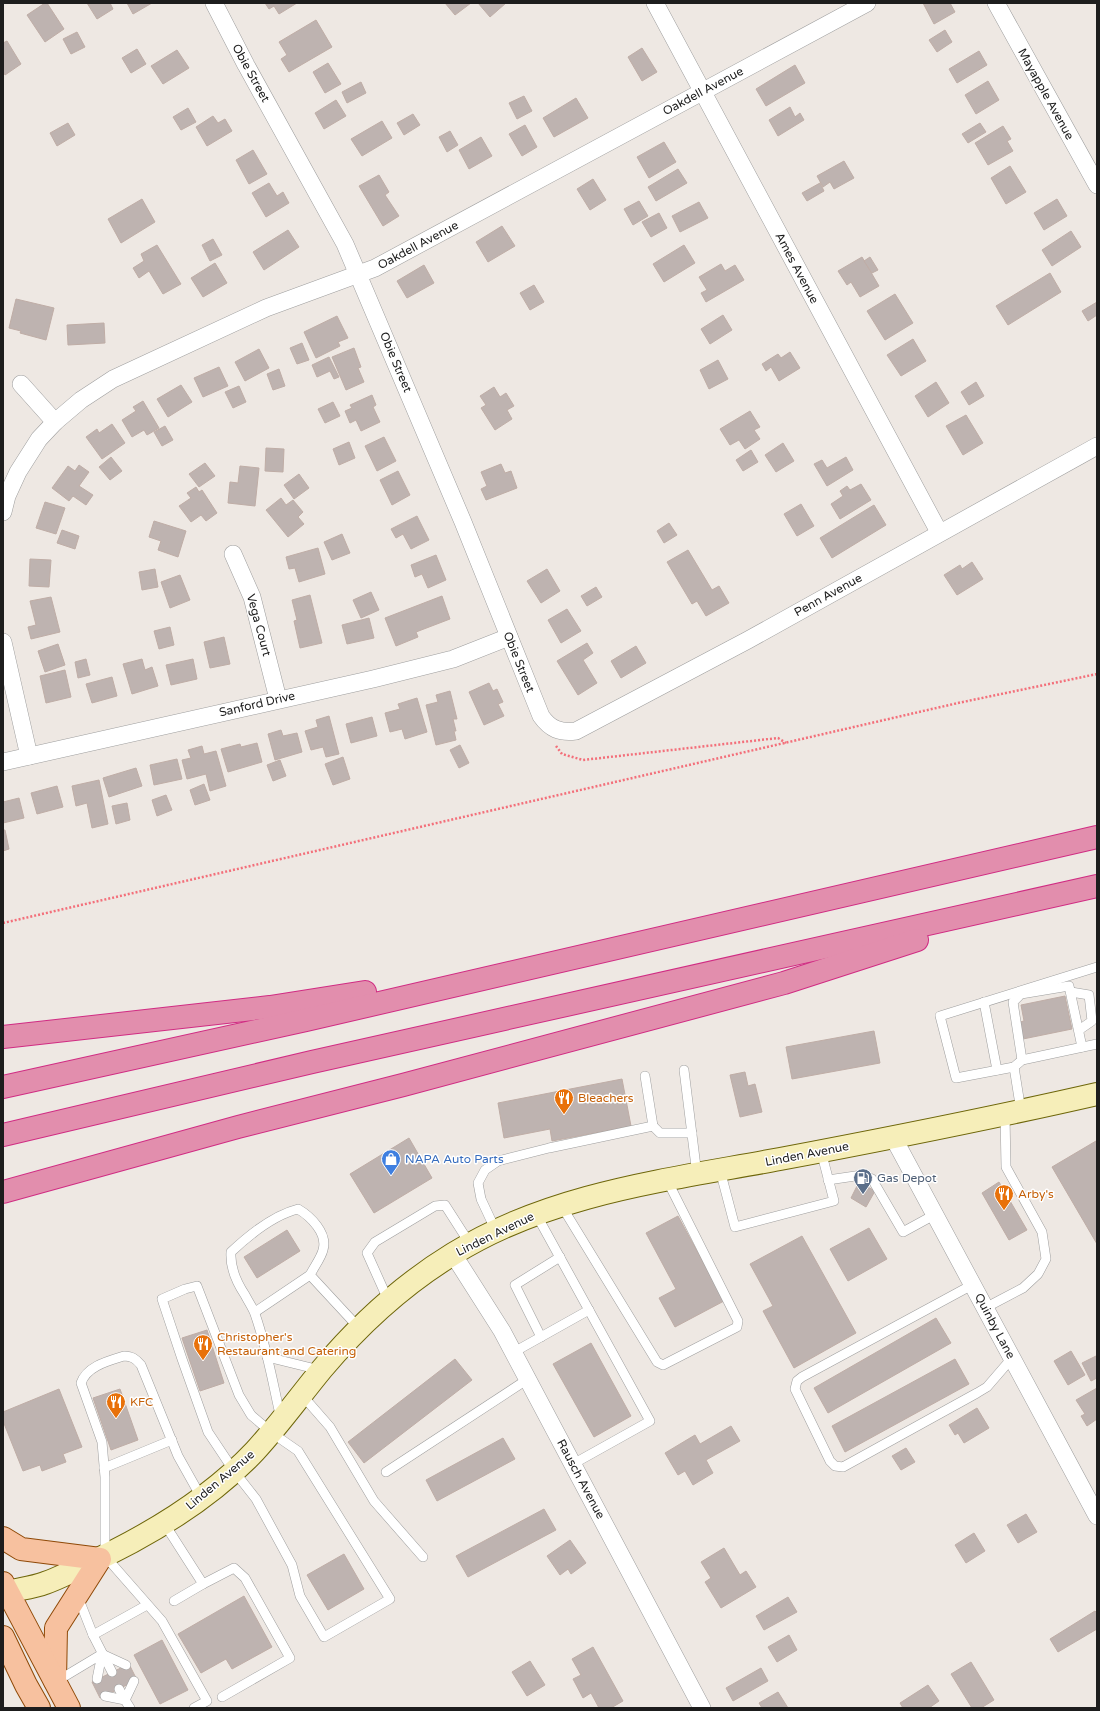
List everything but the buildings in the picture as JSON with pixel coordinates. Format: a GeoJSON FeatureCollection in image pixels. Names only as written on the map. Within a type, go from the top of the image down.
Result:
{"type":"FeatureCollection","features":[{"type":"Feature","properties":{"kind":"highway"},"geometry":{"type":"LineString","coordinates":[[3,1087],[306,1020],[1097,837]]}},
{"type":"Feature","properties":{"kind":"highway"},"geometry":{"type":"LineString","coordinates":[[3,1136],[320,1061],[1097,886]]}},
{"type":"Feature","properties":{"kind":"highway"},"geometry":{"type":"LineString","coordinates":[[3,1192],[238,1127],[411,1083],[784,982],[1048,897]]}},
{"type":"Feature","properties":{"kind":"highway"},"geometry":{"type":"LineString","coordinates":[[3,1037],[270,1007],[577,957]]}},
{"type":"Feature","properties":{"kind":"main road","name":"Linden Avenue"},"geometry":{"type":"LineString","coordinates":[[5,1589],[43,1584],[102,1557],[132,1542],[164,1523],[201,1498],[253,1454],[322,1370],[360,1329],[389,1302],[420,1277],[462,1249],[496,1231],[561,1205],[609,1191],[821,1152],[1013,1113],[1097,1094]]}},
{"type":"Feature","properties":{"kind":"main road"},"geometry":{"type":"LineString","coordinates":[[3,1538],[21,1549],[102,1557],[56,1628],[55,1682]]}},
{"type":"Feature","properties":{"kind":"main road"},"geometry":{"type":"LineString","coordinates":[[5,1589],[69,1708]]}},
{"type":"Feature","properties":{"kind":"main road"},"geometry":{"type":"LineString","coordinates":[[3,1637],[39,1708]]}},
{"type":"Feature","properties":{"kind":"main road"},"geometry":{"type":"LineString","coordinates":[[3,1663],[26,1685]]}},
{"type":"Feature","properties":{"kind":"street","name":"Obie Street"},"geometry":{"type":"LineString","coordinates":[[214,3],[246,65],[345,244],[463,522],[540,716],[546,724],[555,730]]}},
{"type":"Feature","properties":{"kind":"street","name":"Ames Avenue"},"geometry":{"type":"LineString","coordinates":[[655,3],[939,532]]}},
{"type":"Feature","properties":{"kind":"street","name":"Oakdell Avenue"},"geometry":{"type":"LineString","coordinates":[[3,512],[7,496],[18,472],[39,439],[55,422],[81,400],[113,379],[266,308],[319,287],[375,268],[867,3]]}},
{"type":"Feature","properties":{"kind":"street","name":"Mayapple Avenue"},"geometry":{"type":"LineString","coordinates":[[996,3],[1097,185]]}},
{"type":"Feature","properties":{"kind":"street"},"geometry":{"type":"LineString","coordinates":[[21,384],[55,422]]}},
{"type":"Feature","properties":{"kind":"street","name":"Penn Avenue"},"geometry":{"type":"LineString","coordinates":[[555,730],[567,732],[576,731],[748,640],[939,532],[1097,446]]}},
{"type":"Feature","properties":{"kind":"street","name":"Vega Court"},"geometry":{"type":"LineString","coordinates":[[234,554],[252,596],[278,699]]}},
{"type":"Feature","properties":{"kind":"street","name":"Sanford Drive"},"geometry":{"type":"LineString","coordinates":[[3,762],[453,659],[509,637]]}},
{"type":"Feature","properties":{"kind":"street"},"geometry":{"type":"LineString","coordinates":[[3,642],[29,756]]}},
{"type":"Feature","properties":{"kind":"street","name":"Quinby Lane"},"geometry":{"type":"LineString","coordinates":[[893,1137],[1097,1516]]}},
{"type":"Feature","properties":{"kind":"street","name":"Rausch Avenue"},"geometry":{"type":"LineString","coordinates":[[462,1249],[502,1331],[702,1708]]}},
{"type":"Feature","properties":{"kind":"lane"},"geometry":{"type":"LineString","coordinates":[[1097,967],[940,1016],[956,1078],[1014,1067],[1022,1060],[1097,1044]]}},
{"type":"Feature","properties":{"kind":"lane"},"geometry":{"type":"LineString","coordinates":[[1022,1060],[1013,1002],[1021,994],[1069,986],[1082,1047]]}},
{"type":"Feature","properties":{"kind":"lane"},"geometry":{"type":"LineString","coordinates":[[1071,992],[1089,995],[1092,1021],[1078,1030]]}},
{"type":"Feature","properties":{"kind":"lane"},"geometry":{"type":"LineString","coordinates":[[984,1002],[997,1070]]}},
{"type":"Feature","properties":{"kind":"lane"},"geometry":{"type":"LineString","coordinates":[[985,1308],[1023,1288],[1038,1274],[1046,1259],[1042,1232],[1006,1167],[1013,1113],[1014,1067]]}},
{"type":"Feature","properties":{"kind":"lane"},"geometry":{"type":"LineString","coordinates":[[684,1070],[697,1175]]}},
{"type":"Feature","properties":{"kind":"lane"},"geometry":{"type":"LineString","coordinates":[[645,1076],[653,1126],[660,1133],[692,1133]]}},
{"type":"Feature","properties":{"kind":"lane"},"geometry":{"type":"LineString","coordinates":[[496,1231],[481,1198],[478,1183],[484,1170],[498,1161],[549,1148],[653,1126]]}},
{"type":"Feature","properties":{"kind":"lane"},"geometry":{"type":"LineString","coordinates":[[720,1170],[735,1227],[834,1201],[821,1152]]}},
{"type":"Feature","properties":{"kind":"lane"},"geometry":{"type":"LineString","coordinates":[[828,1180],[862,1175],[872,1179],[903,1232],[934,1215]]}},
{"type":"Feature","properties":{"kind":"lane"},"geometry":{"type":"LineString","coordinates":[[561,1205],[657,1362],[663,1365],[737,1327],[738,1321],[667,1180]]}},
{"type":"Feature","properties":{"kind":"lane"},"geometry":{"type":"LineString","coordinates":[[389,1302],[367,1253],[375,1242],[435,1206],[445,1205],[462,1249]]}},
{"type":"Feature","properties":{"kind":"lane"},"geometry":{"type":"LineString","coordinates":[[255,1312],[310,1275],[324,1249],[324,1242],[314,1222],[298,1209],[288,1212],[244,1240],[231,1252],[230,1263],[242,1292],[255,1312],[267,1357],[276,1427]]}},
{"type":"Feature","properties":{"kind":"lane"},"geometry":{"type":"LineString","coordinates":[[536,1214],[650,1422],[573,1464]]}},
{"type":"Feature","properties":{"kind":"lane"},"geometry":{"type":"LineString","coordinates":[[541,1338],[515,1285],[560,1257]]}},
{"type":"Feature","properties":{"kind":"lane"},"geometry":{"type":"LineString","coordinates":[[310,1275],[360,1329]]}},
{"type":"Feature","properties":{"kind":"lane"},"geometry":{"type":"LineString","coordinates":[[972,1285],[797,1381],[795,1389],[830,1461],[835,1466],[843,1467],[977,1393],[987,1387],[1012,1358]]}},
{"type":"Feature","properties":{"kind":"lane"},"geometry":{"type":"LineString","coordinates":[[197,1286],[239,1395],[251,1415],[276,1427],[298,1451],[390,1599],[324,1637],[300,1596],[292,1565],[256,1499],[234,1471],[208,1432],[162,1299],[185,1289],[197,1286]]}},
{"type":"Feature","properties":{"kind":"lane"},"geometry":{"type":"LineString","coordinates":[[514,1352],[589,1310]]}},
{"type":"Feature","properties":{"kind":"lane"},"geometry":{"type":"LineString","coordinates":[[194,1708],[207,1701],[162,1621],[102,1557],[104,1468],[102,1442],[81,1382],[83,1375],[90,1369],[114,1359],[130,1356],[136,1359],[141,1365],[178,1456],[201,1498]]}},
{"type":"Feature","properties":{"kind":"lane"},"geometry":{"type":"LineString","coordinates":[[267,1357],[322,1370]]}},
{"type":"Feature","properties":{"kind":"lane"},"geometry":{"type":"LineString","coordinates":[[386,1472],[528,1379]]}},
{"type":"Feature","properties":{"kind":"lane"},"geometry":{"type":"LineString","coordinates":[[302,1395],[330,1427],[374,1501],[423,1557]]}},
{"type":"Feature","properties":{"kind":"lane"},"geometry":{"type":"LineString","coordinates":[[104,1468],[172,1440]]}},
{"type":"Feature","properties":{"kind":"lane"},"geometry":{"type":"LineString","coordinates":[[164,1523],[203,1584]]}},
{"type":"Feature","properties":{"kind":"lane"},"geometry":{"type":"LineString","coordinates":[[174,1601],[234,1568],[245,1578],[290,1658],[222,1697]]}},
{"type":"Feature","properties":{"kind":"lane"},"geometry":{"type":"LineString","coordinates":[[77,1594],[102,1654],[112,1672]]}},
{"type":"Feature","properties":{"kind":"lane"},"geometry":{"type":"LineString","coordinates":[[94,1635],[147,1605]]}},
{"type":"Feature","properties":{"kind":"lane"},"geometry":{"type":"LineString","coordinates":[[55,1682],[102,1654]]}},
{"type":"Feature","properties":{"kind":"lane"},"geometry":{"type":"LineString","coordinates":[[102,1654],[126,1665]]}},
{"type":"Feature","properties":{"kind":"lane"},"geometry":{"type":"LineString","coordinates":[[97,1679],[102,1654]]}},
{"type":"Feature","properties":{"kind":"lane"},"geometry":{"type":"LineString","coordinates":[[125,1700],[134,1681]]}},
{"type":"Feature","properties":{"kind":"lane"},"geometry":{"type":"LineString","coordinates":[[119,1689],[130,1708]]}},
{"type":"Feature","properties":{"kind":"lane"},"geometry":{"type":"LineString","coordinates":[[105,1696],[125,1700]]}},
{"type":"Feature","properties":{"kind":"path"},"geometry":{"type":"LineString","coordinates":[[3,923],[958,703],[1097,674]]}},
{"type":"Feature","properties":{"kind":"path"},"geometry":{"type":"LineString","coordinates":[[555,730],[551,741],[562,754],[583,760],[778,738],[786,743]]}},
{"type":"Feature","properties":{"kind":"place","name":"Bleachers"},"geometry":{"type":"Point","coordinates":[564,1115]}},
{"type":"Feature","properties":{"kind":"place","name":"NAPA Auto Parts"},"geometry":{"type":"Point","coordinates":[391,1176]}},
{"type":"Feature","properties":{"kind":"place","name":"Gas Depot"},"geometry":{"type":"Point","coordinates":[863,1195]}},
{"type":"Feature","properties":{"kind":"place","name":"Arby's"},"geometry":{"type":"Point","coordinates":[1004,1211]}},
{"type":"Feature","properties":{"kind":"place","name":"Christopher's Restaurant and Catering"},"geometry":{"type":"Point","coordinates":[203,1361]}},
{"type":"Feature","properties":{"kind":"place","name":"KFC"},"geometry":{"type":"Point","coordinates":[116,1419]}}]}
